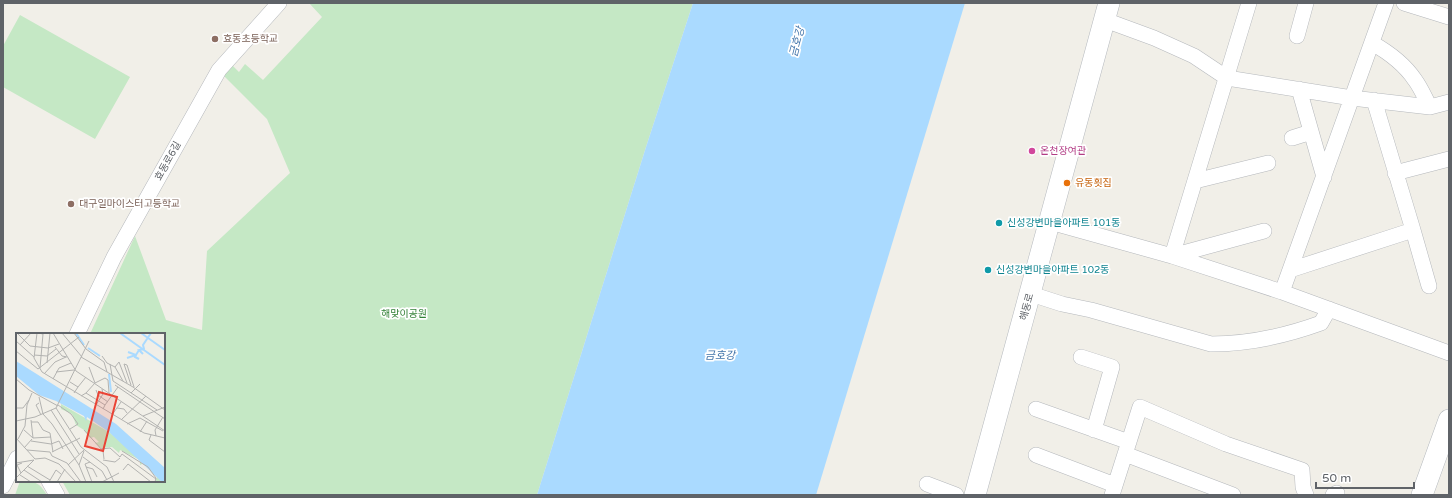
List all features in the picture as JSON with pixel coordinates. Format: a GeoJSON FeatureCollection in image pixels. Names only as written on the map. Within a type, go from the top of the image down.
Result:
{"type":"FeatureCollection","features":[{"type":"Feature","properties":{"kind":"street","name":"효동로6길"},"geometry":{"type":"LineString","coordinates":[[77,333],[114,257],[219,70],[279,3]]}},
{"type":"Feature","properties":{"kind":"street"},"geometry":{"type":"LineString","coordinates":[[1172,256],[1249,3]]}},
{"type":"Feature","properties":{"kind":"street"},"geometry":{"type":"LineString","coordinates":[[1297,36],[1306,3]]}},
{"type":"Feature","properties":{"kind":"street"},"geometry":{"type":"LineString","coordinates":[[1282,292],[1386,3]]}},
{"type":"Feature","properties":{"kind":"street"},"geometry":{"type":"LineString","coordinates":[[1404,3],[1449,17]]}},
{"type":"Feature","properties":{"kind":"street"},"geometry":{"type":"LineString","coordinates":[[1107,11],[1154,38],[1194,56],[1227,78],[1352,98],[1430,107],[1449,102]]}},
{"type":"Feature","properties":{"kind":"street","name":"해동로"},"geometry":{"type":"LineString","coordinates":[[976,495],[1107,11]]}},
{"type":"Feature","properties":{"kind":"street"},"geometry":{"type":"LineString","coordinates":[[1372,43],[1397,60],[1414,79],[1430,107]]}},
{"type":"Feature","properties":{"kind":"street"},"geometry":{"type":"LineString","coordinates":[[1299,89],[1324,177]]}},
{"type":"Feature","properties":{"kind":"street"},"geometry":{"type":"LineString","coordinates":[[1374,100],[1429,286]]}},
{"type":"Feature","properties":{"kind":"street"},"geometry":{"type":"LineString","coordinates":[[1292,138],[1311,132]]}},
{"type":"Feature","properties":{"kind":"street"},"geometry":{"type":"LineString","coordinates":[[1395,173],[1449,159]]}},
{"type":"Feature","properties":{"kind":"street"},"geometry":{"type":"LineString","coordinates":[[1195,181],[1268,163]]}},
{"type":"Feature","properties":{"kind":"street"},"geometry":{"type":"LineString","coordinates":[[1050,222],[1172,256],[1282,292],[1449,353]]}},
{"type":"Feature","properties":{"kind":"street"},"geometry":{"type":"LineString","coordinates":[[1290,270],[1413,230]]}},
{"type":"Feature","properties":{"kind":"street"},"geometry":{"type":"LineString","coordinates":[[1172,256],[1264,231]]}},
{"type":"Feature","properties":{"kind":"street"},"geometry":{"type":"LineString","coordinates":[[1031,294],[1062,304],[1090,310],[1211,344],[1231,344],[1260,340],[1297,332],[1321,323],[1329,309]]}},
{"type":"Feature","properties":{"kind":"street"},"geometry":{"type":"LineString","coordinates":[[1081,357],[1112,367],[1094,430]]}},
{"type":"Feature","properties":{"kind":"street"},"geometry":{"type":"LineString","coordinates":[[1036,455],[1113,490],[1140,408],[1226,444],[1302,470],[1303,487],[1306,495]]}},
{"type":"Feature","properties":{"kind":"street"},"geometry":{"type":"LineString","coordinates":[[1036,409],[1094,430],[1127,448],[1233,495]]}},
{"type":"Feature","properties":{"kind":"street"},"geometry":{"type":"LineString","coordinates":[[1422,495],[1449,420]]}},
{"type":"Feature","properties":{"kind":"street"},"geometry":{"type":"LineString","coordinates":[[3,486],[16,460]]}},
{"type":"Feature","properties":{"kind":"street"},"geometry":{"type":"LineString","coordinates":[[50,482],[57,495]]}},
{"type":"Feature","properties":{"kind":"street"},"geometry":{"type":"LineString","coordinates":[[927,484],[956,495]]}},
{"type":"Feature","properties":{"kind":"green space","name":"해맞이공원"},"geometry":{"type":"Polygon","coordinates":[[[309,3],[693,3],[646,147],[537,495],[70,495],[63,482],[165,482],[165,333],[90,333],[135,236],[166,320],[202,330],[207,251],[290,173],[267,119],[223,75],[232,65],[239,72],[245,64],[263,80],[322,17],[309,3]]]}},
{"type":"Feature","properties":{"kind":"green space"},"geometry":{"type":"Polygon","coordinates":[[[20,15],[130,77],[95,139],[3,87],[3,46],[20,15]]]}},
{"type":"Feature","properties":{"kind":"green space"},"geometry":{"type":"Polygon","coordinates":[[[20,482],[32,482],[42,487],[47,495],[15,495],[20,482]]]}},
{"type":"Feature","properties":{"kind":"water","name":"금호강"},"geometry":{"type":"Polygon","coordinates":[[[693,3],[965,3],[816,495],[537,495],[646,147],[693,3]]]}},
{"type":"Feature","properties":{"kind":"place","name":"효동초등학교"},"geometry":{"type":"Point","coordinates":[215,39]}},
{"type":"Feature","properties":{"kind":"place","name":"온천장여관"},"geometry":{"type":"Point","coordinates":[1032,151]}},
{"type":"Feature","properties":{"kind":"place","name":"유동횟집"},"geometry":{"type":"Point","coordinates":[1067,183]}},
{"type":"Feature","properties":{"kind":"place","name":"대구일마이스터고등학교"},"geometry":{"type":"Point","coordinates":[71,204]}},
{"type":"Feature","properties":{"kind":"place","name":"신성강변마을아파트 101동"},"geometry":{"type":"Point","coordinates":[999,223]}},
{"type":"Feature","properties":{"kind":"place","name":"신성강변마을아파트 102동"},"geometry":{"type":"Point","coordinates":[988,270]}}]}
